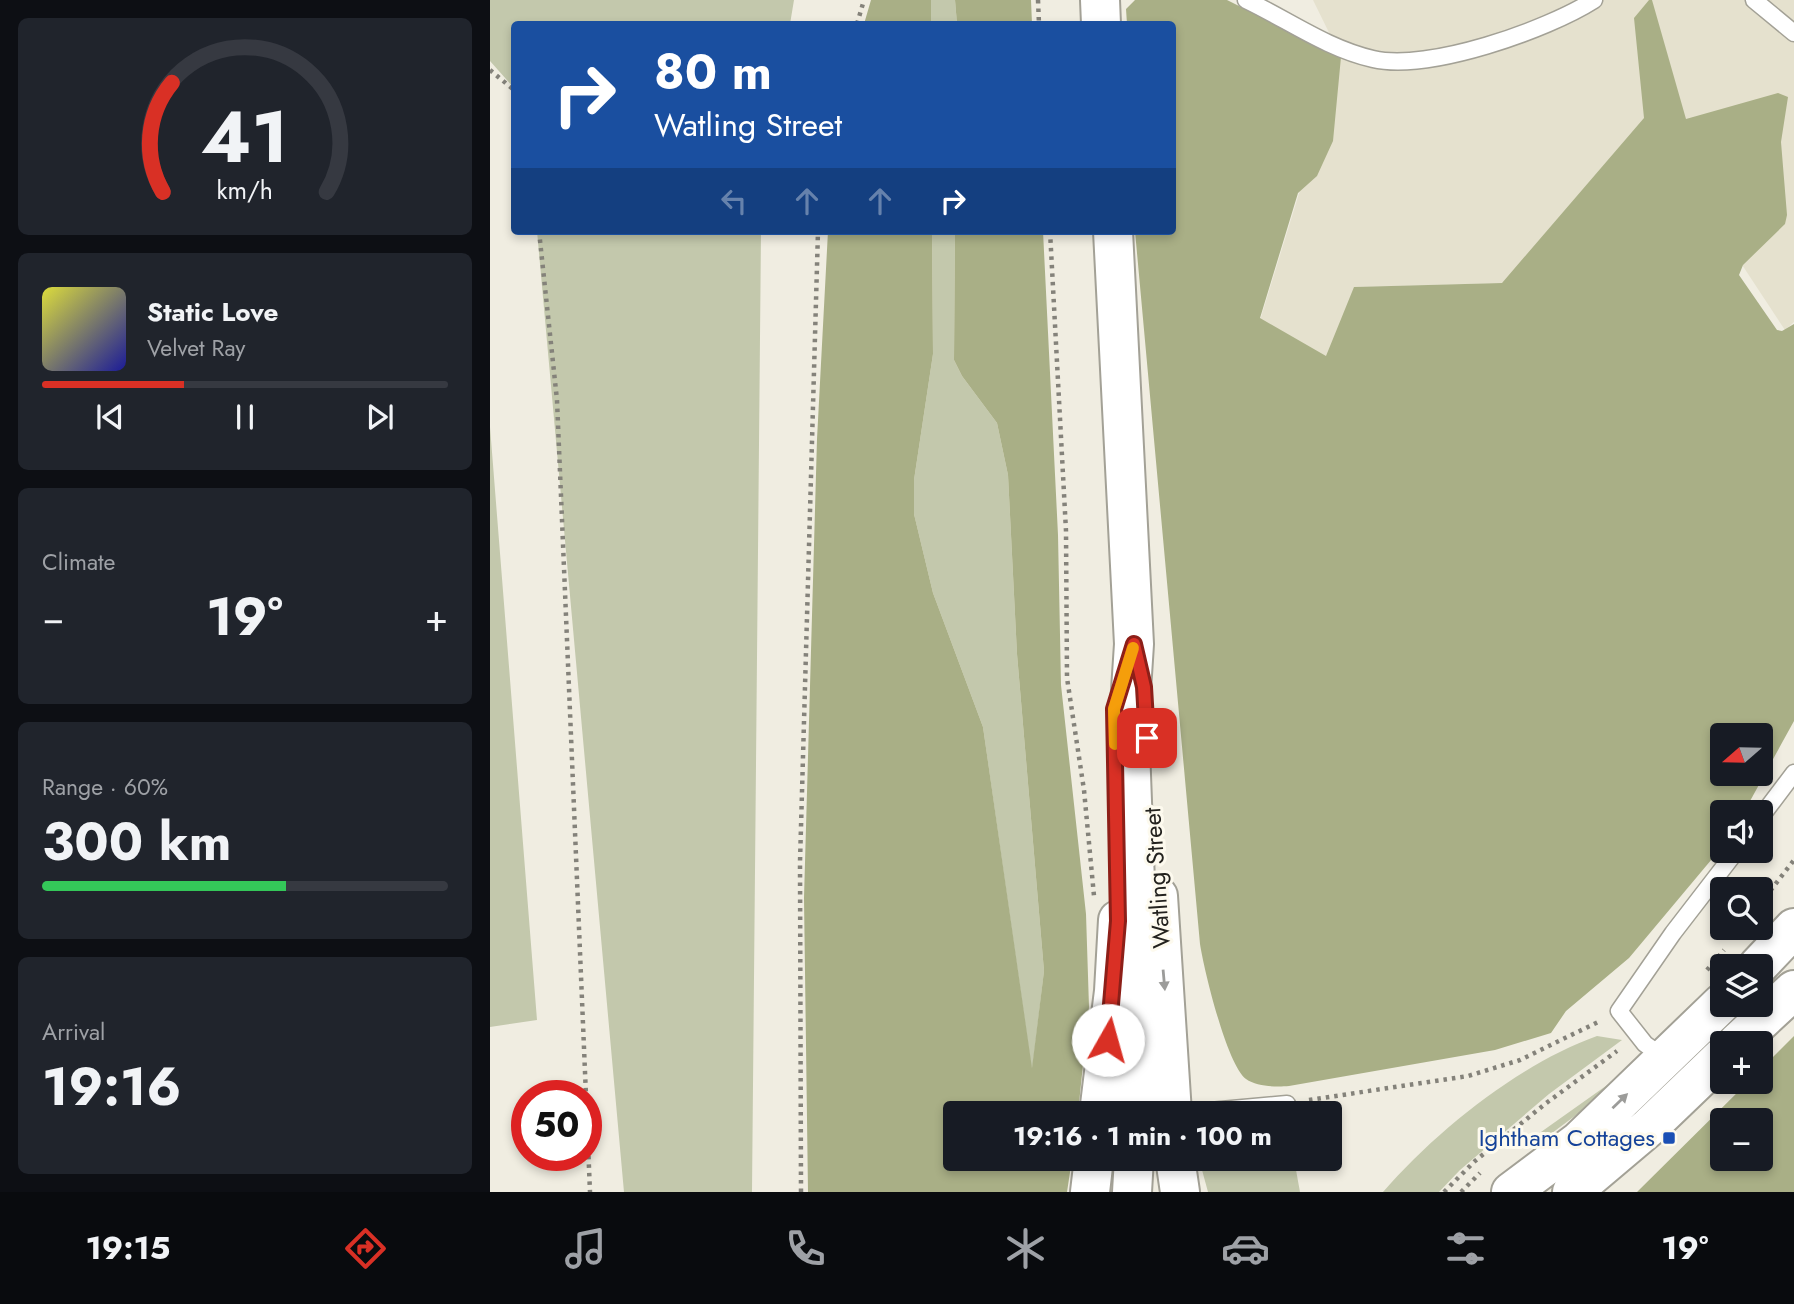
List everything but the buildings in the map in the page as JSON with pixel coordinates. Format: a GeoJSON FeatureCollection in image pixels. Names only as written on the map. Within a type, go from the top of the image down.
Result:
{"type":"FeatureCollection","features":[{"type":"Feature","properties":{"kind":"main road"},"geometry":{"type":"LineString","coordinates":[[1100,0],[1101,21]]}},
{"type":"Feature","properties":{"kind":"main road","name":"Watling Street"},"geometry":{"type":"LineString","coordinates":[[1112,235],[1134,644],[1129,721],[1135,883],[1134,1101]]}},
{"type":"Feature","properties":{"kind":"main road"},"geometry":{"type":"LineString","coordinates":[[1100,1101],[1114,991],[1118,921],[1114,709],[1134,644]]}},
{"type":"Feature","properties":{"kind":"main road","name":"Watling Street"},"geometry":{"type":"LineString","coordinates":[[1134,644],[1144,687],[1171,1101]]}},
{"type":"Feature","properties":{"kind":"main road"},"geometry":{"type":"LineString","coordinates":[[1769,954],[1794,928]]}},
{"type":"Feature","properties":{"kind":"main road"},"geometry":{"type":"LineString","coordinates":[[1750,1031],[1794,990]]}},
{"type":"Feature","properties":{"kind":"main road"},"geometry":{"type":"LineString","coordinates":[[1511,1192],[1579,1141],[1710,1015]]}},
{"type":"Feature","properties":{"kind":"main road"},"geometry":{"type":"LineString","coordinates":[[1573,1192],[1649,1127],[1710,1069]]}},
{"type":"Feature","properties":{"kind":"main road"},"geometry":{"type":"LineString","coordinates":[[1090,1192],[1092,1171]]}},
{"type":"Feature","properties":{"kind":"main road"},"geometry":{"type":"LineString","coordinates":[[1132,1192],[1133,1171]]}},
{"type":"Feature","properties":{"kind":"main road"},"geometry":{"type":"LineString","coordinates":[[1177,1171],[1180,1192]]}},
{"type":"Feature","properties":{"kind":"lane"},"geometry":{"type":"LineString","coordinates":[[1246,0],[1343,49],[1387,61],[1438,56],[1498,41],[1541,28],[1594,0]]}},
{"type":"Feature","properties":{"kind":"lane"},"geometry":{"type":"LineString","coordinates":[[1754,0],[1794,33]]}},
{"type":"Feature","properties":{"kind":"lane"},"geometry":{"type":"LineString","coordinates":[[1773,801],[1794,773]]}},
{"type":"Feature","properties":{"kind":"lane"},"geometry":{"type":"LineString","coordinates":[[1665,1058],[1645,1044],[1619,1011],[1673,933],[1727,863]]}},
{"type":"Feature","properties":{"kind":"path"},"geometry":{"type":"LineString","coordinates":[[858,21],[864,0]]}},
{"type":"Feature","properties":{"kind":"path"},"geometry":{"type":"LineString","coordinates":[[1038,0],[1039,21]]}},
{"type":"Feature","properties":{"kind":"path"},"geometry":{"type":"LineString","coordinates":[[490,70],[511,88]]}},
{"type":"Feature","properties":{"kind":"path"},"geometry":{"type":"LineString","coordinates":[[539,235],[557,400],[590,1192]]}},
{"type":"Feature","properties":{"kind":"path"},"geometry":{"type":"LineString","coordinates":[[801,1192],[800,862],[818,235]]}},
{"type":"Feature","properties":{"kind":"path"},"geometry":{"type":"LineString","coordinates":[[1050,235],[1066,531],[1067,678],[1084,790],[1094,900]]}},
{"type":"Feature","properties":{"kind":"path"},"geometry":{"type":"LineString","coordinates":[[1773,887],[1794,860]]}},
{"type":"Feature","properties":{"kind":"path"},"geometry":{"type":"LineString","coordinates":[[1308,1101],[1445,1081],[1502,1067],[1544,1050],[1619,1011]]}},
{"type":"Feature","properties":{"kind":"path"},"geometry":{"type":"LineString","coordinates":[[1444,1192],[1475,1161],[1545,1104],[1607,1060],[1635,1032]]}},
{"type":"Feature","properties":{"kind":"shaded area"},"geometry":{"type":"Polygon","coordinates":[[[1313,0],[1794,0],[1794,322],[1785,330],[1700,201],[1502,283],[1355,287],[1327,357],[1257,330],[1341,57],[1313,0]]]}},
{"type":"Feature","properties":{"kind":"green space"},"geometry":{"type":"Polygon","coordinates":[[[490,0],[794,0],[790,21],[511,21],[511,85],[490,61],[490,0]]]}},
{"type":"Feature","properties":{"kind":"green space"},"geometry":{"type":"Polygon","coordinates":[[[871,0],[931,0],[931,21],[865,21],[871,0]]]}},
{"type":"Feature","properties":{"kind":"green space"},"geometry":{"type":"Polygon","coordinates":[[[931,0],[955,0],[957,21],[931,21],[931,0]]]}},
{"type":"Feature","properties":{"kind":"green space"},"geometry":{"type":"Polygon","coordinates":[[[955,0],[1031,0],[1032,21],[957,21],[955,0]]]}},
{"type":"Feature","properties":{"kind":"green space"},"geometry":{"type":"Polygon","coordinates":[[[1135,0],[1227,0],[1341,57],[1333,141],[1317,176],[1298,193],[1260,318],[1326,356],[1354,287],[1502,283],[1644,118],[1634,18],[1649,0],[1652,0],[1686,119],[1778,93],[1788,97],[1781,142],[1787,215],[1785,224],[1743,265],[1739,275],[1777,330],[1782,331],[1794,324],[1794,721],[1773,759],[1773,723],[1710,723],[1710,786],[1758,786],[1751,800],[1710,800],[1710,861],[1629,958],[1566,1011],[1551,1033],[1495,1050],[1289,1086],[1267,1086],[1251,1082],[1239,1070],[1231,1056],[1211,994],[1200,944],[1135,235],[1176,235],[1176,21],[1127,21],[1126,9],[1135,0]]]}},
{"type":"Feature","properties":{"kind":"green space"},"geometry":{"type":"Polygon","coordinates":[[[537,235],[761,235],[752,1192],[624,1192],[537,235]]]}},
{"type":"Feature","properties":{"kind":"green space"},"geometry":{"type":"Polygon","coordinates":[[[828,235],[932,235],[933,354],[914,480],[914,514],[933,593],[983,727],[1032,1068],[1044,971],[1017,654],[1008,475],[997,423],[962,376],[954,360],[955,235],[1043,235],[1058,535],[1061,685],[1086,914],[1089,1007],[1079,1101],[943,1101],[943,1171],[1070,1171],[1067,1192],[808,1192],[804,898],[817,439],[828,235]]]}},
{"type":"Feature","properties":{"kind":"green space"},"geometry":{"type":"Polygon","coordinates":[[[932,235],[955,235],[954,360],[962,376],[997,423],[1008,475],[1017,654],[1044,971],[1032,1072],[983,727],[933,593],[914,514],[914,480],[933,354],[932,235]]]}},
{"type":"Feature","properties":{"kind":"green space"},"geometry":{"type":"Polygon","coordinates":[[[490,427],[537,1020],[490,1027],[490,427]]]}},
{"type":"Feature","properties":{"kind":"green space"},"geometry":{"type":"Polygon","coordinates":[[[1597,1036],[1622,1040],[1549,1094],[1460,1170],[1439,1192],[1383,1192],[1428,1145],[1481,1101],[1538,1063],[1597,1036]]]}},
{"type":"Feature","properties":{"kind":"green space"},"geometry":{"type":"Polygon","coordinates":[[[1794,1036],[1794,1192],[1637,1192],[1710,1120],[1710,1171],[1773,1171],[1773,1108],[1722,1108],[1736,1094],[1773,1094],[1773,1057],[1794,1036]]]}},
{"type":"Feature","properties":{"kind":"green space"},"geometry":{"type":"Polygon","coordinates":[[[1627,1071],[1623,1080],[1548,1136],[1541,1132],[1627,1071]]]}},
{"type":"Feature","properties":{"kind":"green space"},"geometry":{"type":"Polygon","coordinates":[[[1202,1171],[1296,1171],[1300,1192],[1208,1192],[1202,1171]]]}},
{"type":"Feature","properties":{"kind":"slow traffic"},"geometry":{"type":"LineString","coordinates":[[1115,744],[1114,709],[1133,648]]}},
{"type":"Feature","properties":{"kind":"place","name":"Ightham Cottages"},"geometry":{"type":"Point","coordinates":[1669,1138]}},
{"type":"Feature","properties":{"kind":"route"},"geometry":{"type":"LineString","coordinates":[[1108,1040],[1114,991],[1119,891],[1114,709],[1134,644],[1144,687],[1147,738]]}}]}
